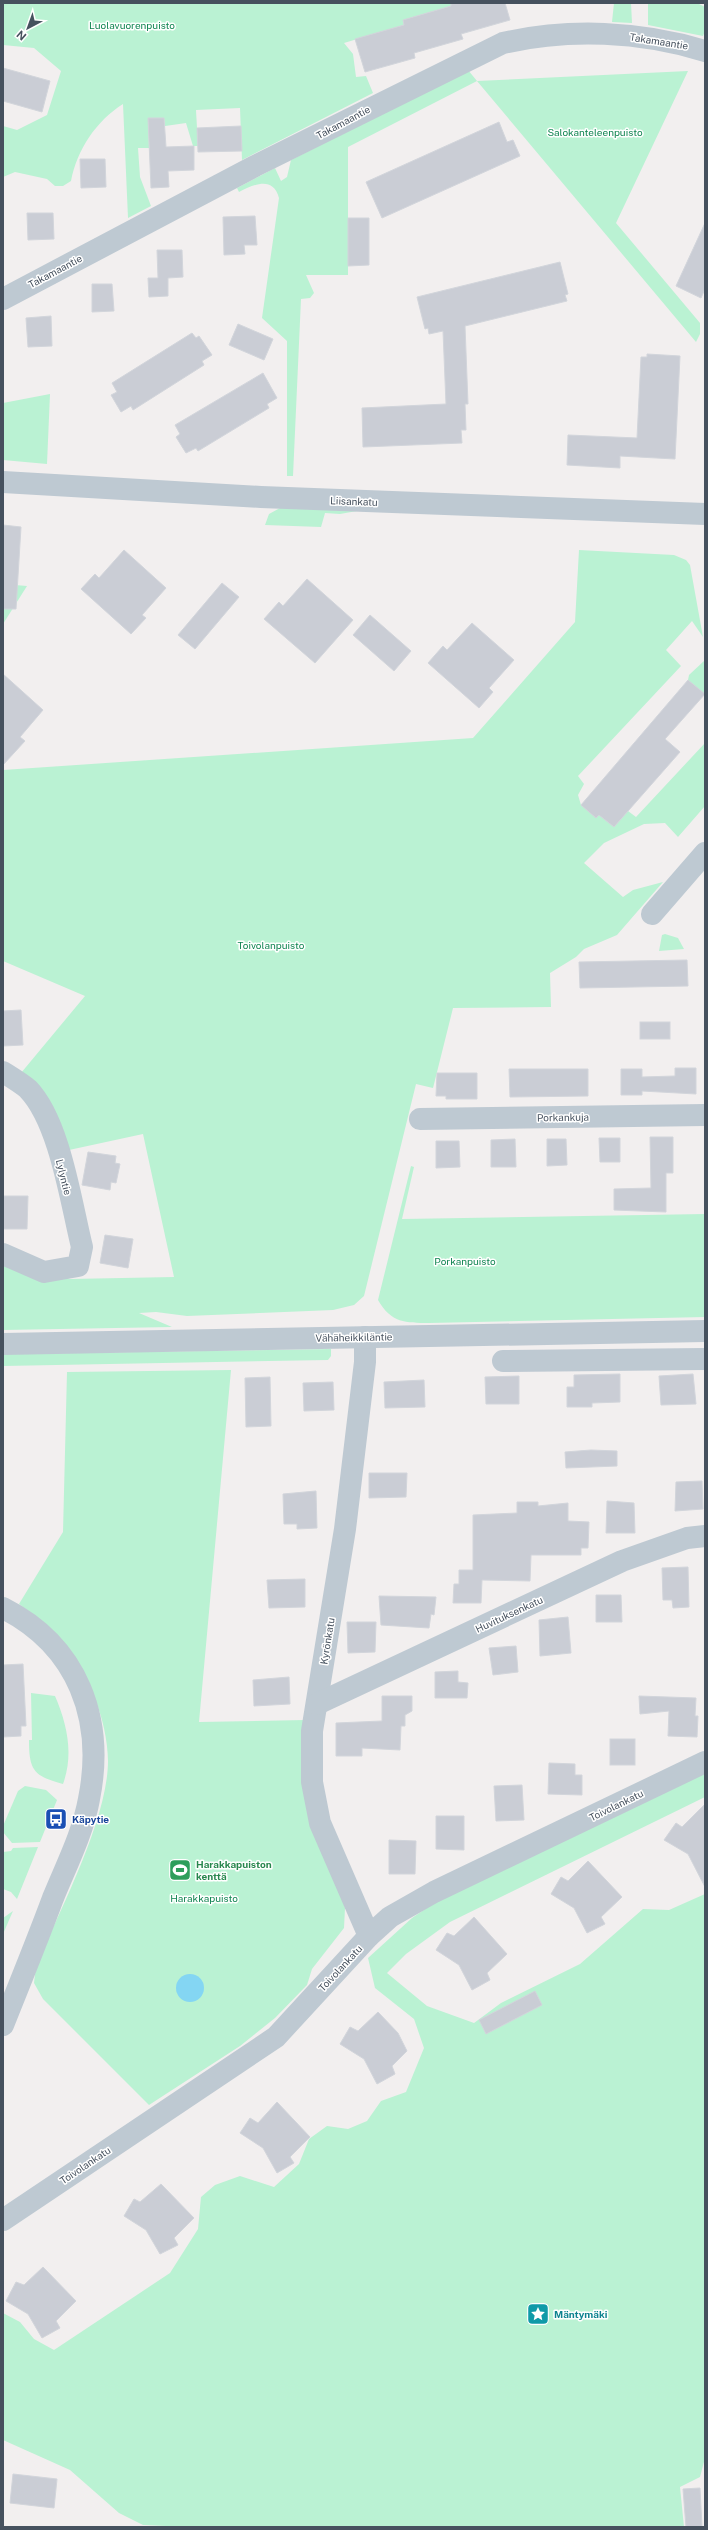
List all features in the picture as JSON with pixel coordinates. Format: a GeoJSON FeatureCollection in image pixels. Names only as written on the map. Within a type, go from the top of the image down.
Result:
{"type":"FeatureCollection","features":[{"type":"Feature","properties":{"kind":"street","name":"Takamaantie"},"geometry":{"type":"LineString","coordinates":[[3,299],[255,166],[503,44],[528,38],[589,33],[665,41],[705,51]]}},
{"type":"Feature","properties":{"kind":"street","name":"Liisankatu"},"geometry":{"type":"LineString","coordinates":[[3,482],[261,497],[705,514]]}},
{"type":"Feature","properties":{"kind":"street"},"geometry":{"type":"LineString","coordinates":[[652,914],[705,853]]}},
{"type":"Feature","properties":{"kind":"street","name":"Lylyntie"},"geometry":{"type":"LineString","coordinates":[[3,1072],[28,1089],[43,1109],[53,1131],[82,1247],[78,1266],[44,1272],[3,1254]]}},
{"type":"Feature","properties":{"kind":"street","name":"Porkankuja"},"geometry":{"type":"LineString","coordinates":[[420,1118],[705,1115]]}},
{"type":"Feature","properties":{"kind":"street","name":"Vähäheikkiläntie"},"geometry":{"type":"LineString","coordinates":[[3,1344],[705,1331]]}},
{"type":"Feature","properties":{"kind":"street","name":"Kyrönkatu"},"geometry":{"type":"LineString","coordinates":[[365,1337],[365,1362],[346,1529],[312,1731],[312,1782],[320,1823],[369,1936]]}},
{"type":"Feature","properties":{"kind":"street"},"geometry":{"type":"LineString","coordinates":[[503,1362],[705,1359]]}},
{"type":"Feature","properties":{"kind":"street","name":"Huvituksenkatu"},"geometry":{"type":"LineString","coordinates":[[317,1704],[622,1561],[686,1538],[705,1536]]}},
{"type":"Feature","properties":{"kind":"street"},"geometry":{"type":"LineString","coordinates":[[3,1608],[21,1619],[52,1644],[74,1673],[89,1711],[93,1757],[92,1779],[84,1820],[3,2025]]}},
{"type":"Feature","properties":{"kind":"street","name":"Toivolankatu"},"geometry":{"type":"LineString","coordinates":[[3,2220],[276,2037],[369,1936],[390,1917],[434,1892],[705,1762]]}},
{"type":"Feature","properties":{"kind":"green space","name":"Luolavuorenpuisto"},"geometry":{"type":"Polygon","coordinates":[[[3,3],[451,3],[451,6],[403,20],[404,25],[344,43],[353,54],[356,77],[366,76],[373,93],[242,160],[240,108],[196,110],[198,146],[193,146],[186,123],[165,126],[164,118],[148,118],[149,148],[138,148],[140,177],[151,206],[128,218],[123,104],[104,119],[89,137],[78,158],[71,181],[63,186],[55,186],[47,179],[15,172],[3,177],[3,126],[17,130],[47,115],[61,71],[34,48],[3,45],[3,3]]]}},
{"type":"Feature","properties":{"kind":"green space"},"geometry":{"type":"Polygon","coordinates":[[[614,3],[631,3],[632,23],[612,22],[614,3]]]}},
{"type":"Feature","properties":{"kind":"green space"},"geometry":{"type":"Polygon","coordinates":[[[648,3],[697,3],[705,7],[705,31],[703,36],[648,25],[648,3]]]}},
{"type":"Feature","properties":{"kind":"green space"},"geometry":{"type":"Polygon","coordinates":[[[468,70],[477,81],[348,147],[348,275],[306,275],[314,293],[310,298],[301,299],[293,476],[287,476],[287,341],[262,318],[279,198],[276,191],[268,184],[251,186],[239,192],[237,188],[275,168],[281,181],[287,177],[291,160],[468,70]]]}},
{"type":"Feature","properties":{"kind":"green space","name":"Salokanteleenpuisto"},"geometry":{"type":"Polygon","coordinates":[[[688,71],[616,223],[700,323],[700,334],[696,342],[477,81],[688,71]]]}},
{"type":"Feature","properties":{"kind":"green space"},"geometry":{"type":"Polygon","coordinates":[[[50,394],[47,464],[3,460],[3,403],[50,394]]]}},
{"type":"Feature","properties":{"kind":"green space"},"geometry":{"type":"Polygon","coordinates":[[[280,508],[357,511],[340,514],[325,513],[321,527],[265,525],[269,514],[280,508]]]}},
{"type":"Feature","properties":{"kind":"green space","name":"Toivolanpuisto"},"geometry":{"type":"Polygon","coordinates":[[[579,550],[674,555],[686,560],[690,565],[703,637],[692,621],[666,650],[681,666],[578,776],[584,784],[578,795],[581,805],[596,818],[599,815],[614,827],[628,811],[636,817],[705,743],[705,806],[678,837],[665,823],[644,824],[604,843],[584,863],[623,897],[633,890],[663,882],[617,935],[584,949],[576,957],[550,973],[551,1007],[453,1008],[433,1088],[416,1084],[364,1296],[354,1305],[333,1310],[187,1316],[156,1312],[139,1313],[172,1327],[3,1330],[3,1260],[70,1279],[174,1277],[143,1134],[69,1150],[21,1073],[85,996],[3,961],[3,770],[473,738],[575,622],[579,550]]]}},
{"type":"Feature","properties":{"kind":"green space"},"geometry":{"type":"Polygon","coordinates":[[[3,584],[27,586],[3,624],[3,584]]]}},
{"type":"Feature","properties":{"kind":"green space"},"geometry":{"type":"Polygon","coordinates":[[[705,660],[705,695],[688,680],[689,675],[705,660]]]}},
{"type":"Feature","properties":{"kind":"green space"},"geometry":{"type":"Polygon","coordinates":[[[665,934],[678,938],[684,949],[659,951],[662,935],[665,934]]]}},
{"type":"Feature","properties":{"kind":"green space","name":"Porkanpuisto"},"geometry":{"type":"Polygon","coordinates":[[[411,1166],[414,1167],[402,1219],[705,1214],[705,1317],[413,1323],[394,1317],[383,1308],[378,1300],[411,1166]]]}},
{"type":"Feature","properties":{"kind":"green space"},"geometry":{"type":"Polygon","coordinates":[[[331,1349],[331,1356],[328,1360],[3,1366],[3,1354],[331,1349]]]}},
{"type":"Feature","properties":{"kind":"green space","name":"Harakkapuisto"},"geometry":{"type":"Polygon","coordinates":[[[231,1370],[199,1722],[305,1720],[345,1908],[344,1928],[312,1969],[307,1985],[275,2018],[240,2046],[149,2105],[43,1999],[34,1983],[36,1966],[81,1865],[100,1810],[106,1784],[108,1761],[107,1745],[100,1712],[94,1695],[78,1663],[55,1632],[19,1604],[63,1532],[67,1372],[231,1370]]]}},
{"type":"Feature","properties":{"kind":"green space"},"geometry":{"type":"Polygon","coordinates":[[[31,1693],[55,1696],[63,1717],[68,1739],[68,1762],[63,1784],[39,1775],[32,1765],[29,1750],[29,1740],[32,1740],[31,1693]]]}},
{"type":"Feature","properties":{"kind":"green space"},"geometry":{"type":"Polygon","coordinates":[[[705,1770],[705,1797],[450,1922],[406,1954],[387,1973],[427,2006],[474,2023],[501,2003],[580,1964],[643,1909],[669,1910],[705,1894],[705,2458],[700,2477],[680,2487],[684,2527],[188,2527],[143,2525],[119,2513],[70,2470],[3,2440],[3,2313],[20,2322],[34,2339],[54,2350],[170,2273],[198,2229],[201,2197],[215,2185],[240,2176],[274,2187],[299,2164],[309,2139],[327,2126],[348,2129],[367,2121],[381,2101],[406,2092],[424,2048],[414,2019],[375,1988],[368,1958],[412,1918],[437,1901],[705,1770]]]}},
{"type":"Feature","properties":{"kind":"green space"},"geometry":{"type":"Polygon","coordinates":[[[25,1786],[46,1790],[57,1800],[40,1842],[12,1843],[3,1832],[3,1826],[18,1791],[25,1786]]]}},
{"type":"Feature","properties":{"kind":"green space"},"geometry":{"type":"Polygon","coordinates":[[[38,1847],[17,1899],[11,1892],[3,1889],[3,1852],[11,1851],[13,1848],[38,1847]]]}},
{"type":"Feature","properties":{"kind":"green space"},"geometry":{"type":"Polygon","coordinates":[[[13,1911],[3,1934],[3,1918],[13,1911]]]}},
{"type":"Feature","properties":{"kind":"water"},"geometry":{"type":"Polygon","coordinates":[[[190,1974],[200,1978],[204,1988],[200,1998],[190,2002],[180,1998],[176,1988],[180,1978],[190,1974]]]}},
{"type":"Feature","properties":{"kind":"building"},"geometry":{"type":"Polygon","coordinates":[[[451,3],[505,3],[510,20],[461,34],[463,39],[414,53],[415,58],[365,72],[355,39],[404,25],[403,20],[451,6],[451,3]]]}},
{"type":"Feature","properties":{"kind":"building"},"geometry":{"type":"Polygon","coordinates":[[[3,68],[50,81],[42,112],[3,101],[3,68]]]}},
{"type":"Feature","properties":{"kind":"building"},"geometry":{"type":"Polygon","coordinates":[[[148,118],[164,118],[166,147],[194,146],[194,170],[168,171],[169,187],[151,188],[148,118]]]}},
{"type":"Feature","properties":{"kind":"building"},"geometry":{"type":"Polygon","coordinates":[[[499,122],[507,142],[513,140],[520,156],[382,218],[366,182],[499,122]]]}},
{"type":"Feature","properties":{"kind":"building"},"geometry":{"type":"Polygon","coordinates":[[[241,126],[242,151],[198,152],[197,128],[241,126]]]}},
{"type":"Feature","properties":{"kind":"building"},"geometry":{"type":"Polygon","coordinates":[[[80,159],[105,159],[106,187],[81,188],[80,159]]]}},
{"type":"Feature","properties":{"kind":"building"},"geometry":{"type":"Polygon","coordinates":[[[27,213],[53,213],[54,239],[28,240],[27,213]]]}},
{"type":"Feature","properties":{"kind":"building"},"geometry":{"type":"Polygon","coordinates":[[[255,216],[257,245],[244,245],[245,254],[224,255],[223,217],[255,216]]]}},
{"type":"Feature","properties":{"kind":"building"},"geometry":{"type":"Polygon","coordinates":[[[348,218],[369,218],[369,265],[348,266],[348,218]]]}},
{"type":"Feature","properties":{"kind":"building"},"geometry":{"type":"Polygon","coordinates":[[[705,223],[705,289],[701,298],[676,286],[705,223]]]}},
{"type":"Feature","properties":{"kind":"building"},"geometry":{"type":"Polygon","coordinates":[[[157,250],[182,250],[183,277],[168,278],[168,296],[149,297],[148,278],[158,278],[157,250]]]}},
{"type":"Feature","properties":{"kind":"building"},"geometry":{"type":"Polygon","coordinates":[[[560,262],[568,294],[565,295],[567,301],[465,326],[468,404],[465,404],[466,430],[461,430],[462,443],[363,447],[362,408],[446,404],[443,331],[429,334],[428,328],[425,329],[417,297],[560,262]]]}},
{"type":"Feature","properties":{"kind":"building"},"geometry":{"type":"Polygon","coordinates":[[[92,284],[112,284],[114,311],[92,312],[92,284]]]}},
{"type":"Feature","properties":{"kind":"building"},"geometry":{"type":"Polygon","coordinates":[[[51,316],[52,346],[28,347],[26,318],[51,316]]]}},
{"type":"Feature","properties":{"kind":"building"},"geometry":{"type":"Polygon","coordinates":[[[238,324],[273,339],[264,360],[229,345],[238,324]]]}},
{"type":"Feature","properties":{"kind":"building"},"geometry":{"type":"Polygon","coordinates":[[[192,333],[196,338],[199,336],[212,355],[202,361],[204,365],[133,410],[131,406],[121,412],[111,395],[117,392],[112,383],[192,333]]]}},
{"type":"Feature","properties":{"kind":"building"},"geometry":{"type":"Polygon","coordinates":[[[647,354],[680,356],[675,459],[620,456],[620,468],[567,465],[568,435],[637,438],[641,357],[647,357],[647,354]]]}},
{"type":"Feature","properties":{"kind":"building"},"geometry":{"type":"Polygon","coordinates":[[[263,373],[277,398],[267,404],[269,408],[198,451],[196,448],[186,453],[176,437],[180,434],[175,425],[263,373]]]}},
{"type":"Feature","properties":{"kind":"building"},"geometry":{"type":"Polygon","coordinates":[[[3,525],[21,527],[16,609],[3,609],[3,525]]]}},
{"type":"Feature","properties":{"kind":"building"},"geometry":{"type":"Polygon","coordinates":[[[124,550],[166,588],[142,615],[146,618],[131,634],[81,589],[95,574],[99,578],[124,550]]]}},
{"type":"Feature","properties":{"kind":"building"},"geometry":{"type":"Polygon","coordinates":[[[307,579],[353,620],[315,663],[264,619],[279,602],[283,606],[307,579]]]}},
{"type":"Feature","properties":{"kind":"building"},"geometry":{"type":"Polygon","coordinates":[[[222,583],[239,597],[195,649],[178,635],[222,583]]]}},
{"type":"Feature","properties":{"kind":"building"},"geometry":{"type":"Polygon","coordinates":[[[370,615],[411,651],[394,671],[353,635],[370,615]]]}},
{"type":"Feature","properties":{"kind":"building"},"geometry":{"type":"Polygon","coordinates":[[[472,623],[514,660],[489,688],[493,692],[479,708],[428,663],[443,646],[447,650],[472,623]]]}},
{"type":"Feature","properties":{"kind":"building"},"geometry":{"type":"Polygon","coordinates":[[[3,674],[43,710],[20,737],[25,741],[3,765],[3,674]]]}},
{"type":"Feature","properties":{"kind":"building"},"geometry":{"type":"Polygon","coordinates":[[[688,680],[705,694],[665,739],[680,752],[614,827],[599,815],[596,818],[581,805],[688,680]]]}},
{"type":"Feature","properties":{"kind":"building"},"geometry":{"type":"Polygon","coordinates":[[[687,960],[688,986],[580,988],[579,962],[687,960]]]}},
{"type":"Feature","properties":{"kind":"building"},"geometry":{"type":"Polygon","coordinates":[[[21,1010],[23,1045],[3,1046],[3,1011],[21,1010]]]}},
{"type":"Feature","properties":{"kind":"building"},"geometry":{"type":"Polygon","coordinates":[[[640,1022],[670,1022],[670,1039],[640,1039],[640,1022]]]}},
{"type":"Feature","properties":{"kind":"building"},"geometry":{"type":"Polygon","coordinates":[[[675,1068],[696,1068],[696,1094],[642,1091],[642,1095],[621,1095],[621,1069],[642,1069],[642,1077],[675,1076],[675,1068]]]}},
{"type":"Feature","properties":{"kind":"building"},"geometry":{"type":"Polygon","coordinates":[[[509,1069],[588,1069],[588,1096],[510,1097],[509,1069]]]}},
{"type":"Feature","properties":{"kind":"building"},"geometry":{"type":"Polygon","coordinates":[[[437,1073],[477,1073],[477,1099],[446,1099],[446,1096],[436,1096],[437,1073]]]}},
{"type":"Feature","properties":{"kind":"building"},"geometry":{"type":"Polygon","coordinates":[[[650,1137],[673,1137],[673,1173],[666,1173],[666,1212],[614,1210],[614,1189],[651,1188],[650,1137]]]}},
{"type":"Feature","properties":{"kind":"building"},"geometry":{"type":"Polygon","coordinates":[[[599,1138],[620,1138],[620,1162],[600,1162],[599,1138]]]}},
{"type":"Feature","properties":{"kind":"building"},"geometry":{"type":"Polygon","coordinates":[[[515,1139],[516,1167],[491,1167],[491,1140],[515,1139]]]}},
{"type":"Feature","properties":{"kind":"building"},"geometry":{"type":"Polygon","coordinates":[[[547,1139],[566,1139],[567,1165],[547,1166],[547,1139]]]}},
{"type":"Feature","properties":{"kind":"building"},"geometry":{"type":"Polygon","coordinates":[[[436,1141],[459,1141],[460,1167],[436,1168],[436,1141]]]}},
{"type":"Feature","properties":{"kind":"building"},"geometry":{"type":"Polygon","coordinates":[[[88,1152],[116,1156],[115,1163],[120,1164],[116,1183],[111,1182],[110,1190],[82,1185],[88,1152]]]}},
{"type":"Feature","properties":{"kind":"building"},"geometry":{"type":"Polygon","coordinates":[[[3,1196],[28,1196],[27,1229],[3,1229],[3,1196]]]}},
{"type":"Feature","properties":{"kind":"building"},"geometry":{"type":"Polygon","coordinates":[[[105,1235],[133,1239],[128,1268],[100,1263],[105,1235]]]}},
{"type":"Feature","properties":{"kind":"building"},"geometry":{"type":"Polygon","coordinates":[[[620,1374],[620,1402],[592,1403],[592,1407],[567,1407],[567,1387],[574,1387],[574,1375],[620,1374]]]}},
{"type":"Feature","properties":{"kind":"building"},"geometry":{"type":"Polygon","coordinates":[[[693,1374],[696,1404],[661,1405],[659,1376],[693,1374]]]}},
{"type":"Feature","properties":{"kind":"building"},"geometry":{"type":"Polygon","coordinates":[[[519,1376],[519,1404],[486,1404],[485,1377],[519,1376]]]}},
{"type":"Feature","properties":{"kind":"building"},"geometry":{"type":"Polygon","coordinates":[[[270,1377],[271,1426],[246,1427],[245,1378],[270,1377]]]}},
{"type":"Feature","properties":{"kind":"building"},"geometry":{"type":"Polygon","coordinates":[[[424,1380],[425,1407],[385,1408],[384,1382],[424,1380]]]}},
{"type":"Feature","properties":{"kind":"building"},"geometry":{"type":"Polygon","coordinates":[[[333,1382],[334,1410],[304,1411],[303,1383],[333,1382]]]}},
{"type":"Feature","properties":{"kind":"building"},"geometry":{"type":"Polygon","coordinates":[[[591,1450],[617,1451],[617,1466],[566,1468],[565,1452],[591,1450]]]}},
{"type":"Feature","properties":{"kind":"building"},"geometry":{"type":"Polygon","coordinates":[[[369,1473],[407,1473],[406,1497],[369,1498],[369,1473]]]}},
{"type":"Feature","properties":{"kind":"building"},"geometry":{"type":"Polygon","coordinates":[[[702,1481],[703,1509],[675,1511],[676,1482],[702,1481]]]}},
{"type":"Feature","properties":{"kind":"building"},"geometry":{"type":"Polygon","coordinates":[[[316,1491],[317,1528],[297,1529],[297,1524],[284,1524],[283,1494],[316,1491]]]}},
{"type":"Feature","properties":{"kind":"building"},"geometry":{"type":"Polygon","coordinates":[[[607,1501],[634,1503],[635,1533],[606,1533],[607,1501]]]}},
{"type":"Feature","properties":{"kind":"building"},"geometry":{"type":"Polygon","coordinates":[[[517,1502],[538,1502],[538,1506],[568,1503],[568,1521],[589,1522],[588,1548],[581,1548],[581,1555],[531,1555],[530,1581],[482,1580],[481,1603],[453,1603],[454,1584],[459,1584],[459,1570],[473,1570],[473,1515],[517,1513],[517,1502]]]}},
{"type":"Feature","properties":{"kind":"building"},"geometry":{"type":"Polygon","coordinates":[[[688,1567],[689,1607],[673,1608],[672,1600],[663,1600],[662,1568],[688,1567]]]}},
{"type":"Feature","properties":{"kind":"building"},"geometry":{"type":"Polygon","coordinates":[[[305,1579],[305,1607],[269,1608],[267,1580],[305,1579]]]}},
{"type":"Feature","properties":{"kind":"building"},"geometry":{"type":"Polygon","coordinates":[[[596,1595],[621,1595],[622,1622],[596,1622],[596,1595]]]}},
{"type":"Feature","properties":{"kind":"building"},"geometry":{"type":"Polygon","coordinates":[[[379,1596],[436,1597],[434,1615],[431,1614],[429,1628],[381,1625],[379,1596]]]}},
{"type":"Feature","properties":{"kind":"building"},"geometry":{"type":"Polygon","coordinates":[[[568,1617],[571,1653],[540,1656],[539,1620],[568,1617]]]}},
{"type":"Feature","properties":{"kind":"building"},"geometry":{"type":"Polygon","coordinates":[[[347,1622],[376,1622],[375,1652],[348,1653],[347,1622]]]}},
{"type":"Feature","properties":{"kind":"building"},"geometry":{"type":"Polygon","coordinates":[[[516,1646],[518,1672],[493,1675],[489,1648],[516,1646]]]}},
{"type":"Feature","properties":{"kind":"building"},"geometry":{"type":"Polygon","coordinates":[[[23,1664],[26,1726],[21,1726],[21,1736],[3,1737],[3,1665],[23,1664]]]}},
{"type":"Feature","properties":{"kind":"building"},"geometry":{"type":"Polygon","coordinates":[[[458,1671],[458,1682],[468,1683],[467,1698],[435,1698],[435,1672],[458,1671]]]}},
{"type":"Feature","properties":{"kind":"building"},"geometry":{"type":"Polygon","coordinates":[[[289,1677],[290,1704],[254,1706],[253,1680],[289,1677]]]}},
{"type":"Feature","properties":{"kind":"building"},"geometry":{"type":"Polygon","coordinates":[[[382,1696],[412,1696],[412,1711],[405,1715],[405,1726],[401,1726],[400,1750],[362,1748],[362,1756],[336,1756],[336,1723],[382,1721],[382,1696]]]}},
{"type":"Feature","properties":{"kind":"building"},"geometry":{"type":"Polygon","coordinates":[[[639,1696],[696,1698],[695,1716],[698,1716],[697,1737],[668,1736],[669,1711],[640,1714],[639,1696]]]}},
{"type":"Feature","properties":{"kind":"building"},"geometry":{"type":"Polygon","coordinates":[[[610,1739],[635,1739],[635,1765],[610,1765],[610,1739]]]}},
{"type":"Feature","properties":{"kind":"building"},"geometry":{"type":"Polygon","coordinates":[[[549,1763],[575,1764],[575,1775],[582,1775],[582,1795],[548,1794],[549,1763]]]}},
{"type":"Feature","properties":{"kind":"building"},"geometry":{"type":"Polygon","coordinates":[[[522,1785],[524,1820],[496,1821],[494,1786],[522,1785]]]}},
{"type":"Feature","properties":{"kind":"building"},"geometry":{"type":"Polygon","coordinates":[[[705,1804],[705,1887],[688,1854],[664,1840],[676,1823],[682,1827],[705,1804]]]}},
{"type":"Feature","properties":{"kind":"building"},"geometry":{"type":"Polygon","coordinates":[[[436,1816],[464,1816],[464,1850],[436,1849],[436,1816]]]}},
{"type":"Feature","properties":{"kind":"building"},"geometry":{"type":"Polygon","coordinates":[[[389,1840],[416,1841],[415,1874],[389,1874],[389,1840]]]}},
{"type":"Feature","properties":{"kind":"building"},"geometry":{"type":"Polygon","coordinates":[[[588,1861],[622,1897],[601,1917],[605,1924],[587,1933],[574,1908],[551,1894],[561,1877],[568,1881],[588,1861]]]}},
{"type":"Feature","properties":{"kind":"building"},"geometry":{"type":"Polygon","coordinates":[[[474,1917],[507,1954],[487,1973],[490,1980],[472,1990],[459,1965],[436,1950],[447,1933],[454,1936],[474,1917]]]}},
{"type":"Feature","properties":{"kind":"building"},"geometry":{"type":"Polygon","coordinates":[[[535,1991],[542,2005],[486,2034],[479,2020],[535,1991]]]}},
{"type":"Feature","properties":{"kind":"building"},"geometry":{"type":"Polygon","coordinates":[[[378,2012],[398,2033],[407,2051],[392,2066],[395,2074],[377,2084],[364,2059],[340,2044],[350,2027],[358,2031],[378,2012]]]}},
{"type":"Feature","properties":{"kind":"building"},"geometry":{"type":"Polygon","coordinates":[[[277,2102],[310,2137],[290,2157],[294,2163],[277,2173],[263,2148],[240,2133],[250,2118],[258,2123],[277,2102]]]}},
{"type":"Feature","properties":{"kind":"building"},"geometry":{"type":"Polygon","coordinates":[[[161,2184],[194,2218],[174,2238],[178,2245],[160,2254],[146,2230],[124,2216],[134,2199],[140,2202],[161,2184]]]}},
{"type":"Feature","properties":{"kind":"building"},"geometry":{"type":"Polygon","coordinates":[[[43,2267],[76,2301],[56,2321],[60,2328],[42,2338],[28,2314],[6,2301],[16,2282],[24,2285],[43,2267]]]}},
{"type":"Feature","properties":{"kind":"building"},"geometry":{"type":"Polygon","coordinates":[[[13,2474],[57,2479],[54,2508],[10,2503],[13,2474]]]}},
{"type":"Feature","properties":{"kind":"building"},"geometry":{"type":"Polygon","coordinates":[[[700,2488],[702,2527],[686,2527],[683,2489],[700,2488]]]}},
{"type":"Feature","properties":{"kind":"place","name":"Käpytie"},"geometry":{"type":"Point","coordinates":[56,1819]}},
{"type":"Feature","properties":{"kind":"place","name":"Harakkapuiston kenttä"},"geometry":{"type":"Point","coordinates":[180,1870]}},
{"type":"Feature","properties":{"kind":"place","name":"Mäntymäki"},"geometry":{"type":"Point","coordinates":[538,2314]}}]}
